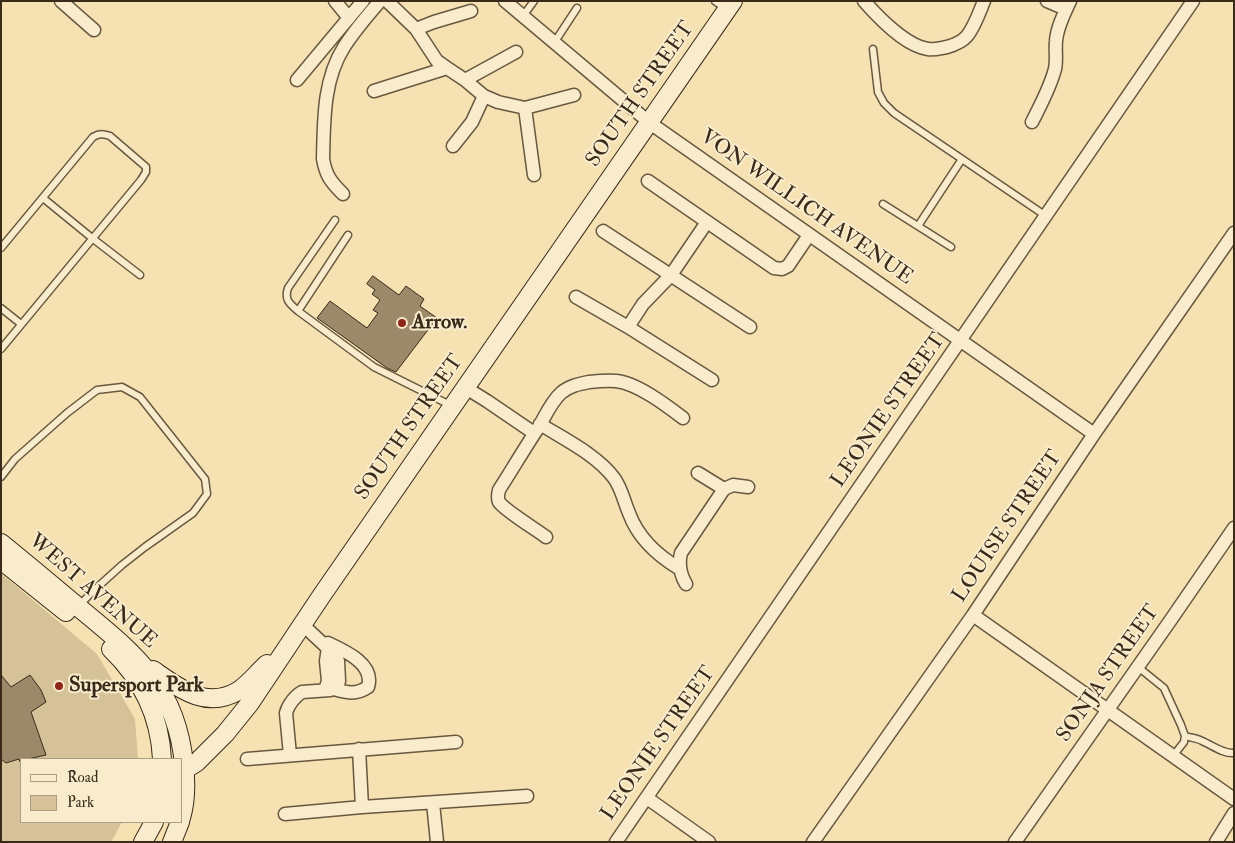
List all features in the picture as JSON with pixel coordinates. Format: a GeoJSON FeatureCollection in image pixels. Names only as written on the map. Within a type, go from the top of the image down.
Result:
{"type":"FeatureCollection","features":[{"type":"Feature","properties":{"kind":"street"},"geometry":{"type":"LineString","coordinates":[[61,1],[94,30]]}},
{"type":"Feature","properties":{"kind":"street"},"geometry":{"type":"LineString","coordinates":[[335,1],[349,18]]}},
{"type":"Feature","properties":{"kind":"street"},"geometry":{"type":"LineString","coordinates":[[297,80],[363,1]]}},
{"type":"Feature","properties":{"kind":"street"},"geometry":{"type":"LineString","coordinates":[[343,194],[331,183],[323,159],[325,107],[328,88],[343,48],[380,1]]}},
{"type":"Feature","properties":{"kind":"street"},"geometry":{"type":"LineString","coordinates":[[387,1],[416,29],[437,61],[484,96],[498,102],[525,108],[574,94]]}},
{"type":"Feature","properties":{"kind":"street","name":"VON WILLICH AVENUE"},"geometry":{"type":"LineString","coordinates":[[505,1],[650,123],[1094,434]]}},
{"type":"Feature","properties":{"kind":"street"},"geometry":{"type":"LineString","coordinates":[[864,1],[894,31],[919,47],[928,49],[937,49],[955,44],[968,35],[984,1]]}},
{"type":"Feature","properties":{"kind":"street"},"geometry":{"type":"LineString","coordinates":[[1032,122],[1047,94],[1052,79],[1056,65],[1057,32],[1068,5],[1047,1]]}},
{"type":"Feature","properties":{"kind":"street","name":"LEONIE STREET"},"geometry":{"type":"LineString","coordinates":[[616,842],[1193,1]]}},
{"type":"Feature","properties":{"kind":"street","name":"SOUTH STREET"},"geometry":{"type":"LineString","coordinates":[[183,771],[197,762],[225,734],[250,703],[453,406],[650,123],[725,4]]}},
{"type":"Feature","properties":{"kind":"street"},"geometry":{"type":"LineString","coordinates":[[416,29],[471,11]]}},
{"type":"Feature","properties":{"kind":"street"},"geometry":{"type":"LineString","coordinates":[[465,80],[516,52]]}},
{"type":"Feature","properties":{"kind":"street"},"geometry":{"type":"LineString","coordinates":[[374,91],[446,68]]}},
{"type":"Feature","properties":{"kind":"street"},"geometry":{"type":"LineString","coordinates":[[453,146],[472,122],[484,96]]}},
{"type":"Feature","properties":{"kind":"street"},"geometry":{"type":"LineString","coordinates":[[525,108],[534,175]]}},
{"type":"Feature","properties":{"kind":"street"},"geometry":{"type":"LineString","coordinates":[[648,181],[774,268],[785,268],[788,266],[808,234]]}},
{"type":"Feature","properties":{"kind":"street"},"geometry":{"type":"LineString","coordinates":[[628,327],[644,304],[671,275],[707,222]]}},
{"type":"Feature","properties":{"kind":"street"},"geometry":{"type":"LineString","coordinates":[[603,231],[750,327]]}},
{"type":"Feature","properties":{"kind":"street","name":"LOUISE STREET"},"geometry":{"type":"LineString","coordinates":[[813,842],[974,615],[1094,434],[1234,233]]}},
{"type":"Feature","properties":{"kind":"street"},"geometry":{"type":"LineString","coordinates":[[576,297],[712,380]]}},
{"type":"Feature","properties":{"kind":"street"},"geometry":{"type":"LineString","coordinates":[[546,536],[506,509],[498,500],[499,490],[552,404],[562,392],[571,386],[580,384],[618,381],[662,402],[683,418]]}},
{"type":"Feature","properties":{"kind":"street"},"geometry":{"type":"LineString","coordinates":[[466,388],[537,429],[584,452],[605,468],[618,485],[639,533],[662,558],[680,569]]}},
{"type":"Feature","properties":{"kind":"street"},"geometry":{"type":"LineString","coordinates":[[698,473],[724,489]]}},
{"type":"Feature","properties":{"kind":"street"},"geometry":{"type":"LineString","coordinates":[[686,584],[680,569],[679,559],[681,553],[724,489],[733,485],[748,487]]}},
{"type":"Feature","properties":{"kind":"street","name":"SONJA STREET"},"geometry":{"type":"LineString","coordinates":[[1015,842],[1234,528]]}},
{"type":"Feature","properties":{"kind":"street","name":"WEST AVENUE"},"geometry":{"type":"LineString","coordinates":[[1,543],[74,611],[128,667],[138,681],[154,715],[160,736],[162,758]]}},
{"type":"Feature","properties":{"kind":"street","name":"WEST AVENUE"},"geometry":{"type":"LineString","coordinates":[[1,560],[74,611],[98,623],[140,661],[160,687],[172,711],[182,745],[185,804],[182,814]]}},
{"type":"Feature","properties":{"kind":"street"},"geometry":{"type":"LineString","coordinates":[[974,615],[1234,799]]}},
{"type":"Feature","properties":{"kind":"street"},"geometry":{"type":"LineString","coordinates":[[303,625],[324,645],[329,690]]}},
{"type":"Feature","properties":{"kind":"street"},"geometry":{"type":"LineString","coordinates":[[140,661],[182,690],[205,698],[216,698],[240,690],[291,642]]}},
{"type":"Feature","properties":{"kind":"street"},"geometry":{"type":"LineString","coordinates":[[290,755],[287,710],[299,694],[302,692],[329,690],[348,693],[361,691],[368,687],[369,674],[359,661],[329,644],[324,645]]}},
{"type":"Feature","properties":{"kind":"street"},"geometry":{"type":"LineString","coordinates":[[247,759],[456,742]]}},
{"type":"Feature","properties":{"kind":"street"},"geometry":{"type":"LineString","coordinates":[[359,749],[362,808]]}},
{"type":"Feature","properties":{"kind":"street"},"geometry":{"type":"LineString","coordinates":[[285,814],[527,796]]}},
{"type":"Feature","properties":{"kind":"street"},"geometry":{"type":"LineString","coordinates":[[646,798],[709,842]]}},
{"type":"Feature","properties":{"kind":"street"},"geometry":{"type":"LineString","coordinates":[[433,803],[437,842]]}},
{"type":"Feature","properties":{"kind":"street"},"geometry":{"type":"LineString","coordinates":[[1216,842],[1234,813]]}},
{"type":"Feature","properties":{"kind":"street"},"geometry":{"type":"LineString","coordinates":[[143,842],[153,823]]}},
{"type":"Feature","properties":{"kind":"street"},"geometry":{"type":"LineString","coordinates":[[172,842],[180,823]]}},
{"type":"Feature","properties":{"kind":"lane"},"geometry":{"type":"LineString","coordinates":[[523,16],[534,1]]}},
{"type":"Feature","properties":{"kind":"lane"},"geometry":{"type":"LineString","coordinates":[[554,43],[577,8]]}},
{"type":"Feature","properties":{"kind":"lane"},"geometry":{"type":"LineString","coordinates":[[873,49],[878,92],[884,103],[894,113],[1046,216]]}},
{"type":"Feature","properties":{"kind":"lane"},"geometry":{"type":"LineString","coordinates":[[1,248],[93,137],[98,134],[110,136],[146,167],[146,172],[141,180],[1,348]]}},
{"type":"Feature","properties":{"kind":"lane"},"geometry":{"type":"LineString","coordinates":[[918,226],[962,159]]}},
{"type":"Feature","properties":{"kind":"lane"},"geometry":{"type":"LineString","coordinates":[[43,198],[140,274]]}},
{"type":"Feature","properties":{"kind":"lane"},"geometry":{"type":"LineString","coordinates":[[883,204],[951,247]]}},
{"type":"Feature","properties":{"kind":"lane"},"geometry":{"type":"LineString","coordinates":[[335,220],[288,288],[286,298],[288,302],[374,367],[453,406]]}},
{"type":"Feature","properties":{"kind":"lane"},"geometry":{"type":"LineString","coordinates":[[298,311],[348,234]]}},
{"type":"Feature","properties":{"kind":"lane"},"geometry":{"type":"LineString","coordinates":[[1,308],[21,324]]}},
{"type":"Feature","properties":{"kind":"lane"},"geometry":{"type":"LineString","coordinates":[[1,477],[15,459],[67,413],[97,390],[122,387],[140,397],[206,479],[206,494],[193,514],[122,565],[74,611]]}},
{"type":"Feature","properties":{"kind":"lane"},"geometry":{"type":"LineString","coordinates":[[1138,667],[1164,688],[1181,725],[1185,736],[1184,742],[1173,756]]}},
{"type":"Feature","properties":{"kind":"lane"},"geometry":{"type":"LineString","coordinates":[[1185,736],[1234,753]]}},
{"type":"Feature","properties":{"kind":"green space","name":"Supersport Park"},"geometry":{"type":"Polygon","coordinates":[[[1,575],[3,575],[97,654],[135,719],[138,758],[20,758],[20,823],[121,823],[111,842],[1,842],[1,575]]]}},
{"type":"Feature","properties":{"kind":"building","name":"Arrow."},"geometry":{"type":"Polygon","coordinates":[[[373,276],[399,295],[406,286],[424,299],[420,306],[437,318],[396,372],[387,368],[317,318],[330,301],[367,328],[378,313],[373,310],[380,300],[372,294],[375,290],[367,284],[373,276]]]}},
{"type":"Feature","properties":{"kind":"building"},"geometry":{"type":"Polygon","coordinates":[[[1,675],[11,687],[30,675],[41,690],[46,702],[31,712],[46,755],[20,758],[20,762],[19,759],[6,763],[1,759],[1,675]]]}},
{"type":"Feature","properties":{"kind":"place","name":"Arrow."},"geometry":{"type":"Point","coordinates":[402,323]}},
{"type":"Feature","properties":{"kind":"place","name":"Supersport Park"},"geometry":{"type":"Point","coordinates":[59,686]}}]}
